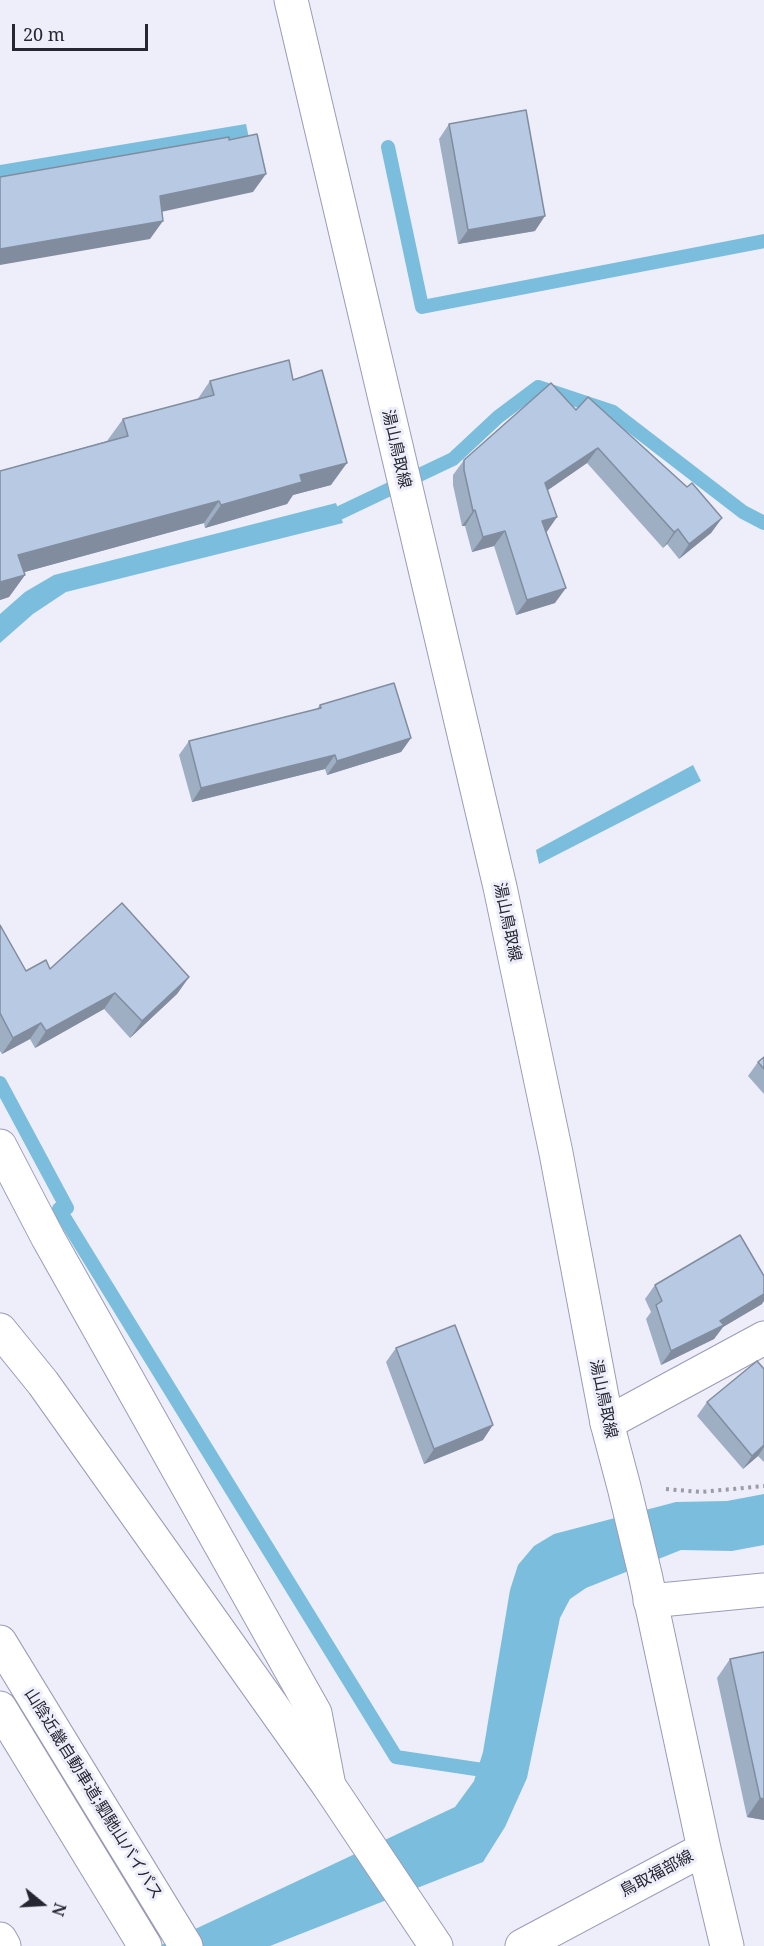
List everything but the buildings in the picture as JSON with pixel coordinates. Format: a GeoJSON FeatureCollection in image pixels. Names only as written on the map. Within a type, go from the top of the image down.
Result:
{"type":"FeatureCollection","features":[{"type":"Feature","properties":{"kind":"main road","name":"湯山鳥取線"},"geometry":{"type":"LineString","coordinates":[[291,0],[500,886],[556,1153],[607,1424],[624,1487],[704,1849]]}},
{"type":"Feature","properties":{"kind":"main road"},"geometry":{"type":"LineString","coordinates":[[0,1146],[48,1238],[315,1713],[329,1786]]}},
{"type":"Feature","properties":{"kind":"main road"},"geometry":{"type":"LineString","coordinates":[[0,1330],[43,1383],[329,1786],[436,1946]]}},
{"type":"Feature","properties":{"kind":"main road"},"geometry":{"type":"LineString","coordinates":[[607,1424],[764,1338]]}},
{"type":"Feature","properties":{"kind":"main road"},"geometry":{"type":"LineString","coordinates":[[650,1601],[764,1590]]}},
{"type":"Feature","properties":{"kind":"main road","name":"山陰近畿自動車道;駟馳山バイパス"},"geometry":{"type":"LineString","coordinates":[[0,1642],[186,1946]]}},
{"type":"Feature","properties":{"kind":"main road","name":"山陰近畿自動車道;駟馳山バイパス"},"geometry":{"type":"LineString","coordinates":[[0,1708],[145,1946]]}},
{"type":"Feature","properties":{"kind":"main road","name":"鳥取福部線"},"geometry":{"type":"LineString","coordinates":[[522,1946],[704,1849],[727,1946]]}},
{"type":"Feature","properties":{"kind":"main road"},"geometry":{"type":"LineString","coordinates":[[0,1939],[4,1946]]}},
{"type":"Feature","properties":{"kind":"path"},"geometry":{"type":"LineString","coordinates":[[624,1487],[701,1491],[764,1486]]}},
{"type":"Feature","properties":{"kind":"water"},"geometry":{"type":"Polygon","coordinates":[[[246,124],[250,143],[0,183],[0,165],[246,124]]]}},
{"type":"Feature","properties":{"kind":"water"},"geometry":{"type":"Polygon","coordinates":[[[336,503],[343,523],[66,592],[33,614],[0,643],[0,614],[25,592],[54,575],[336,503]]]}},
{"type":"Feature","properties":{"kind":"water"},"geometry":{"type":"Polygon","coordinates":[[[693,765],[701,781],[539,864],[536,850],[693,765]]]}},
{"type":"Feature","properties":{"kind":"water"},"geometry":{"type":"Polygon","coordinates":[[[764,1494],[764,1545],[732,1551],[681,1550],[586,1588],[570,1599],[560,1618],[527,1778],[505,1827],[483,1862],[270,1946],[159,1946],[455,1807],[474,1781],[483,1752],[510,1590],[518,1565],[534,1546],[554,1534],[676,1502],[727,1501],[764,1494]]]}},
{"type":"Feature","properties":{"kind":"waterway"},"geometry":{"type":"LineString","coordinates":[[388,147],[422,307],[764,241]]}},
{"type":"Feature","properties":{"kind":"waterway"},"geometry":{"type":"LineString","coordinates":[[323,518],[333,516],[453,459],[498,417],[538,387],[613,412],[743,512],[764,523]]}},
{"type":"Feature","properties":{"kind":"waterway"},"geometry":{"type":"LineString","coordinates":[[0,1083],[67,1208],[59,1209],[396,1757],[496,1772]]}}]}
